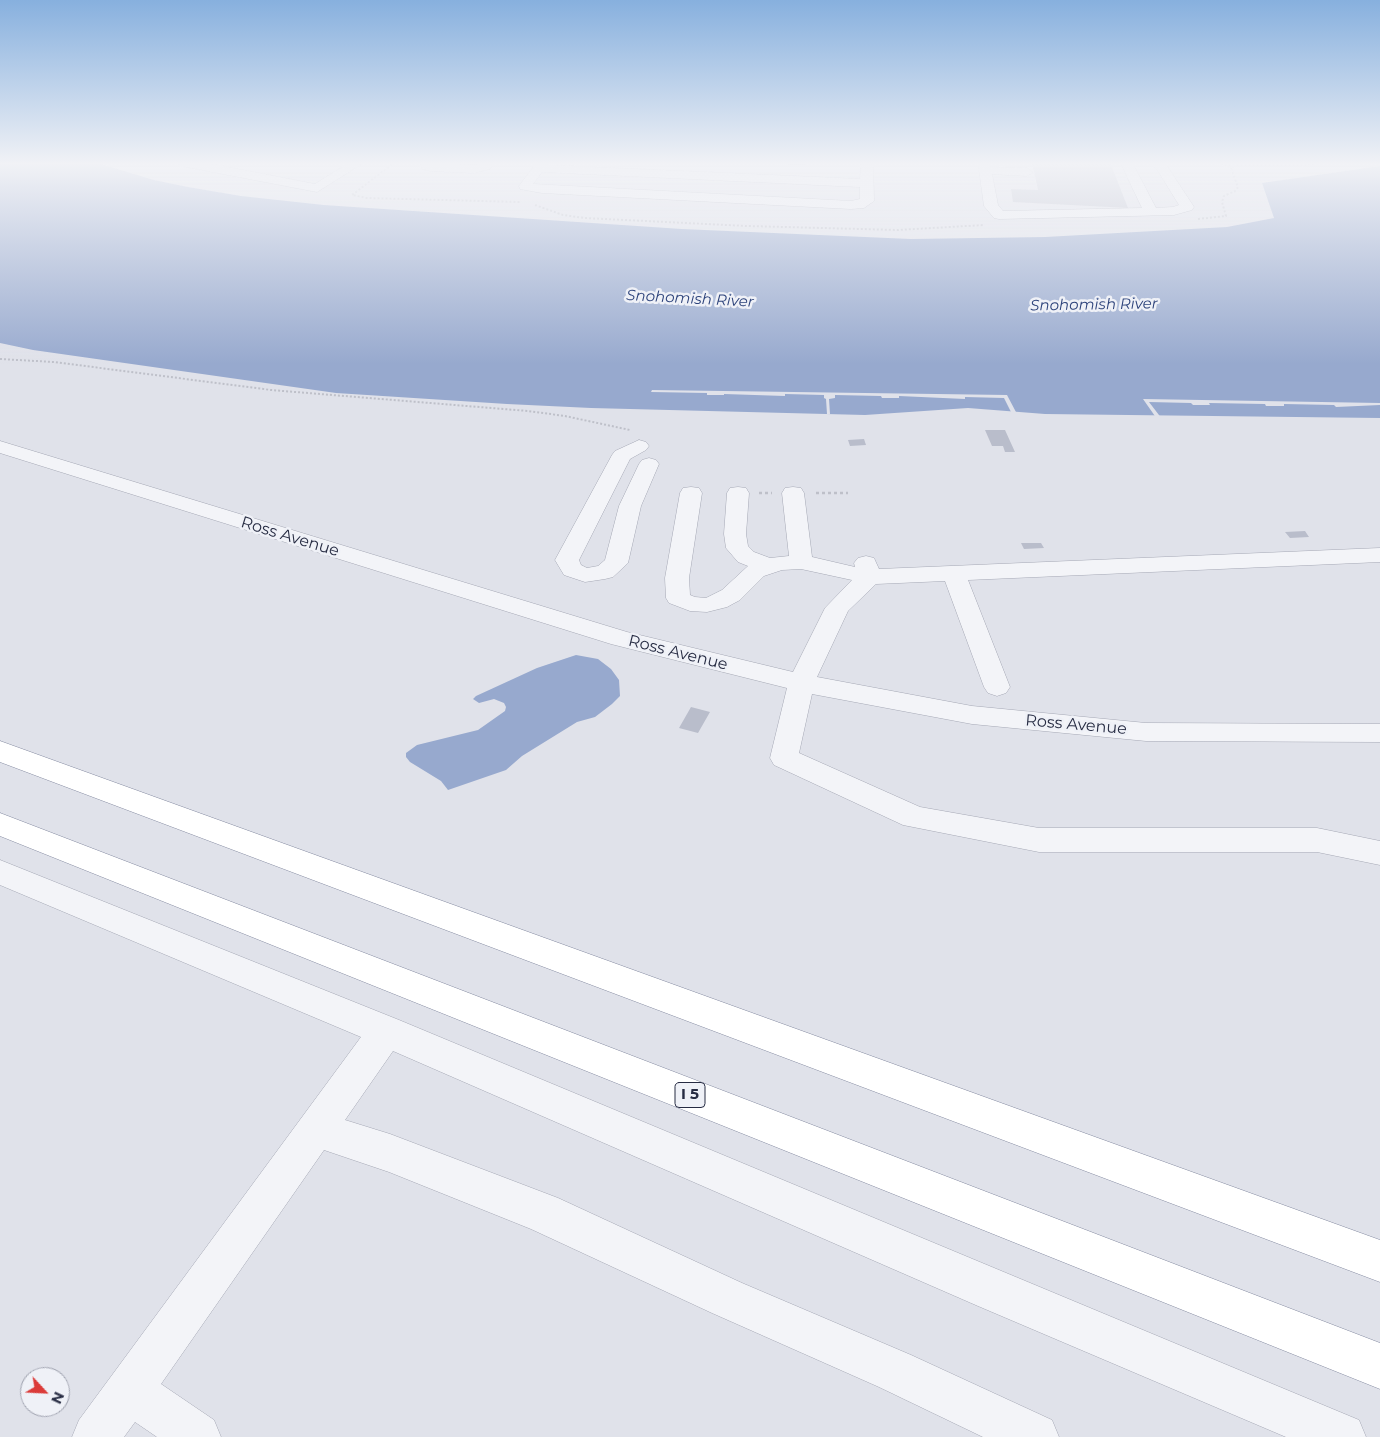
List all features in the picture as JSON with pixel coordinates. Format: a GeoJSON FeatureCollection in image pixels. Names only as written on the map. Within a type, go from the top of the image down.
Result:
{"type":"FeatureCollection","features":[{"type":"Feature","properties":{"kind":"highway"},"geometry":{"type":"LineString","coordinates":[[0,751],[1380,1261]]}},
{"type":"Feature","properties":{"kind":"highway","name":"I 5"},"geometry":{"type":"LineString","coordinates":[[0,824],[1380,1366]]}},
{"type":"Feature","properties":{"kind":"street","name":"Ross Avenue"},"geometry":{"type":"LineString","coordinates":[[0,447],[620,638],[801,684],[972,716],[1146,732],[1380,733]]}},
{"type":"Feature","properties":{"kind":"street"},"geometry":{"type":"LineString","coordinates":[[639,447],[630,506],[616,563],[605,572],[585,575],[572,570],[567,560],[622,455],[639,447]]}},
{"type":"Feature","properties":{"kind":"street"},"geometry":{"type":"LineString","coordinates":[[691,493],[677,578],[678,598],[690,604],[707,606],[731,595],[740,584],[756,571],[779,562],[867,568],[924,567],[954,574],[981,564],[1024,562],[1380,555]]}},
{"type":"Feature","properties":{"kind":"street"},"geometry":{"type":"LineString","coordinates":[[738,493],[735,534],[737,548],[746,557],[770,566]]}},
{"type":"Feature","properties":{"kind":"street"},"geometry":{"type":"LineString","coordinates":[[793,493],[801,562]]}},
{"type":"Feature","properties":{"kind":"street"},"geometry":{"type":"LineString","coordinates":[[867,568],[837,608],[801,684],[784,758],[914,817],[1039,840],[1318,840],[1380,853]]}},
{"type":"Feature","properties":{"kind":"street"},"geometry":{"type":"LineString","coordinates":[[954,574],[997,687]]}},
{"type":"Feature","properties":{"kind":"street"},"geometry":{"type":"LineString","coordinates":[[0,872],[386,1031],[812,1214],[1342,1437]]}},
{"type":"Feature","properties":{"kind":"street"},"geometry":{"type":"LineString","coordinates":[[96,1437],[318,1130],[386,1031]]}},
{"type":"Feature","properties":{"kind":"street"},"geometry":{"type":"LineString","coordinates":[[318,1130],[390,1152],[543,1213],[727,1298],[895,1371],[1035,1437]]}},
{"type":"Feature","properties":{"kind":"street"},"geometry":{"type":"LineString","coordinates":[[130,1391],[197,1437]]}},
{"type":"Feature","properties":{"kind":"path"},"geometry":{"type":"LineString","coordinates":[[0,359],[54,362],[271,390],[538,412],[565,416],[639,447]]}},
{"type":"Feature","properties":{"kind":"water","name":"Snohomish River"},"geometry":{"type":"Polygon","coordinates":[[[0,229],[683,229],[911,239],[1045,237],[1190,229],[1380,229],[1380,418],[1045,414],[968,408],[865,415],[507,404],[336,393],[33,350],[0,343],[0,229]]]}},
{"type":"Feature","properties":{"kind":"water"},"geometry":{"type":"Polygon","coordinates":[[[576,655],[598,659],[611,669],[619,680],[620,696],[595,717],[577,722],[522,756],[506,770],[448,790],[441,781],[410,762],[406,757],[406,753],[417,745],[478,730],[505,711],[504,703],[494,699],[479,703],[473,699],[476,696],[537,668],[576,655]]]}},
{"type":"Feature","properties":{"kind":"pier"},"geometry":{"type":"Polygon","coordinates":[[[652,390],[1007,395],[1017,414],[1012,414],[1004,398],[965,397],[965,399],[899,396],[899,398],[882,398],[881,396],[835,395],[835,398],[829,399],[830,414],[827,414],[824,395],[707,395],[707,393],[651,392],[652,390]]]}},
{"type":"Feature","properties":{"kind":"pier"},"geometry":{"type":"Polygon","coordinates":[[[1143,399],[1380,403],[1380,405],[1336,407],[1334,405],[1284,404],[1284,406],[1266,406],[1265,404],[1209,403],[1210,405],[1193,405],[1191,403],[1149,402],[1162,419],[1157,419],[1143,399]]]}},
{"type":"Feature","properties":{"kind":"building"},"geometry":{"type":"Polygon","coordinates":[[[985,430],[1005,430],[1015,452],[1005,452],[1003,446],[992,446],[985,430]]]}},
{"type":"Feature","properties":{"kind":"building"},"geometry":{"type":"Polygon","coordinates":[[[864,439],[866,445],[850,446],[848,440],[864,439]]]}},
{"type":"Feature","properties":{"kind":"building"},"geometry":{"type":"Polygon","coordinates":[[[1305,531],[1309,537],[1290,538],[1285,532],[1305,531]]]}},
{"type":"Feature","properties":{"kind":"building"},"geometry":{"type":"Polygon","coordinates":[[[1021,543],[1041,543],[1044,548],[1024,549],[1021,543]]]}},
{"type":"Feature","properties":{"kind":"building"},"geometry":{"type":"Polygon","coordinates":[[[691,707],[710,712],[698,733],[679,728],[691,707]]]}}]}
